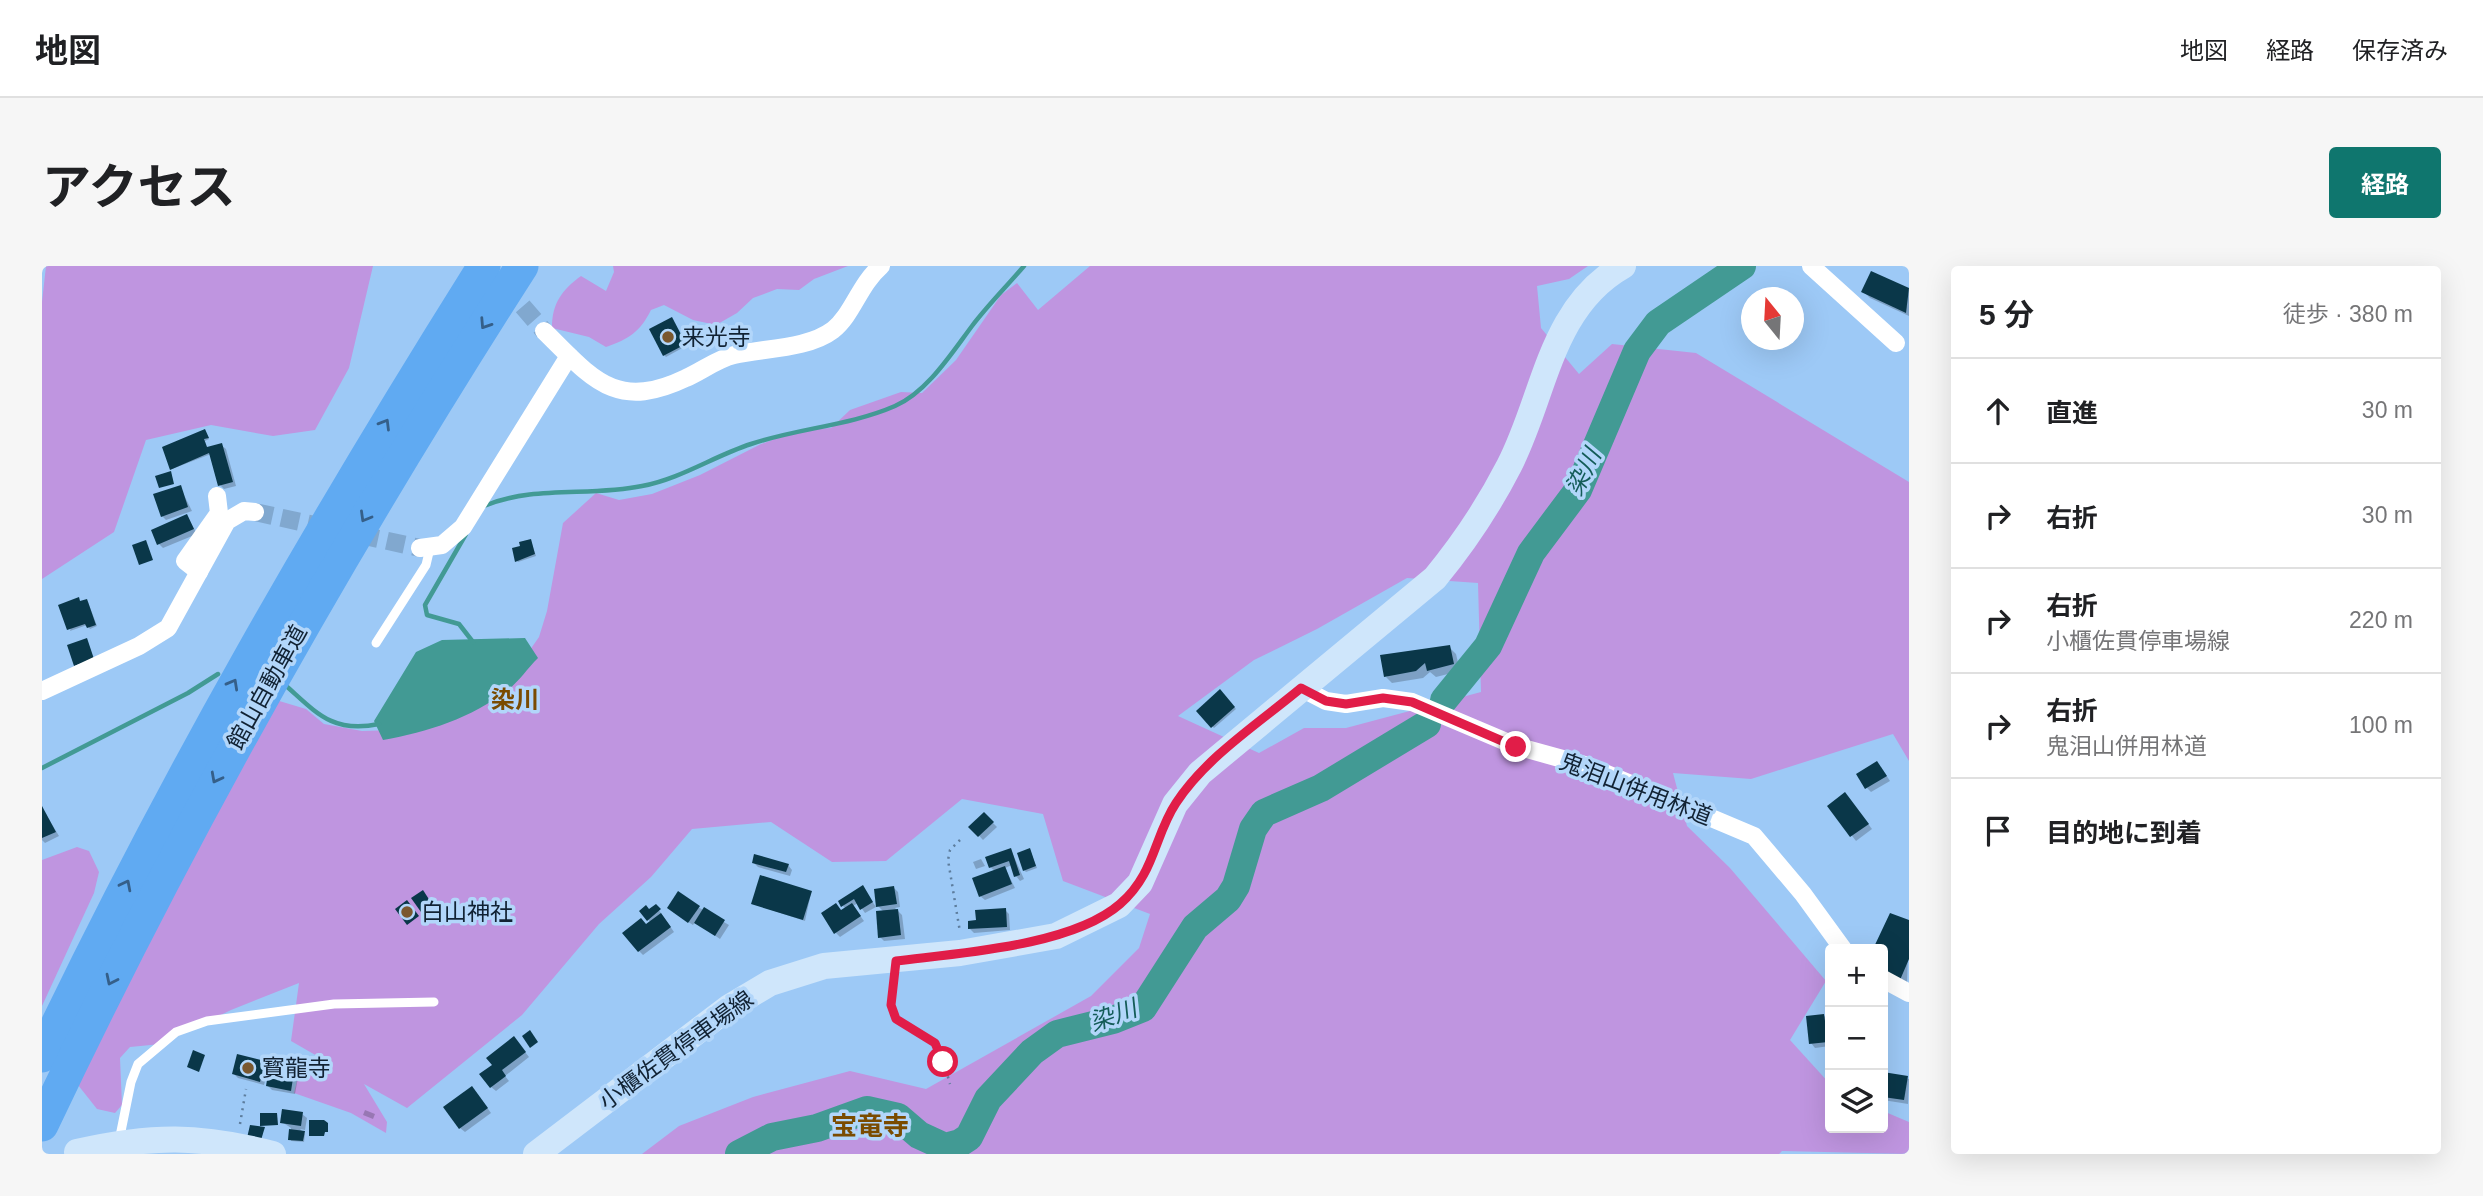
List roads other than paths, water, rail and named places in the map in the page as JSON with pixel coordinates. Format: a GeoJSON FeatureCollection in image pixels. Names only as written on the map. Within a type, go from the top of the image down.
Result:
{"type":"FeatureCollection","features":[{"type":"Feature","properties":{"kind":"highway","name":"館山自動車道"},"geometry":{"type":"LineString","coordinates":[[42,1056],[96,943],[237,676],[388,418],[484,266]]}},
{"type":"Feature","properties":{"kind":"highway","name":"館山自動車道"},"geometry":{"type":"LineString","coordinates":[[42,1125],[121,960],[266,687],[415,434],[522,266]]}},
{"type":"Feature","properties":{"kind":"main road","name":"小櫃佐貫停車場線"},"geometry":{"type":"LineString","coordinates":[[536,1154],[728,1009],[769,983],[824,966],[960,953],[1056,936],[1119,905],[1140,883],[1175,804],[1200,773],[1435,578],[1459,550],[1510,465],[1562,330],[1595,284],[1623,266]]}},
{"type":"Feature","properties":{"kind":"main road"},"geometry":{"type":"LineString","coordinates":[[78,1152],[161,1137],[273,1154]]}},
{"type":"Feature","properties":{"kind":"street"},"geometry":{"type":"LineString","coordinates":[[544,331],[589,376],[607,386],[636,394],[666,388],[725,357],[810,341],[832,330],[847,313],[859,290],[881,266]]}},
{"type":"Feature","properties":{"kind":"street"},"geometry":{"type":"LineString","coordinates":[[1811,266],[1896,344]]}},
{"type":"Feature","properties":{"kind":"street"},"geometry":{"type":"LineString","coordinates":[[425,548],[442,545],[463,527],[569,356]]}},
{"type":"Feature","properties":{"kind":"street"},"geometry":{"type":"LineString","coordinates":[[199,572],[185,561],[219,513],[217,496]]}},
{"type":"Feature","properties":{"kind":"street"},"geometry":{"type":"LineString","coordinates":[[42,691],[139,646],[168,628],[227,521],[244,511],[255,512]]}},
{"type":"Feature","properties":{"kind":"street","name":"鬼泪山併用林道"},"geometry":{"type":"LineString","coordinates":[[1301,688],[1326,701],[1346,704],[1383,698],[1412,702],[1516,747],[1588,766],[1754,836],[1803,894],[1839,944]]}},
{"type":"Feature","properties":{"kind":"street"},"geometry":{"type":"LineString","coordinates":[[1888,982],[1909,993]]}},
{"type":"Feature","properties":{"kind":"lane"},"geometry":{"type":"LineString","coordinates":[[376,643],[426,565],[425,548]]}},
{"type":"Feature","properties":{"kind":"lane"},"geometry":{"type":"LineString","coordinates":[[118,1143],[131,1082],[138,1064],[176,1032],[207,1021],[334,1004],[433,1002]]}},
{"type":"Feature","properties":{"kind":"waterway"},"geometry":{"type":"LineString","coordinates":[[484,506],[542,493],[602,491],[656,483],[751,444],[860,418],[895,406],[907,400],[928,382],[978,318],[1024,266]]}},
{"type":"Feature","properties":{"kind":"waterway","name":"染川"},"geometry":{"type":"LineString","coordinates":[[1444,700],[1488,646],[1531,553],[1578,490],[1637,351],[1658,323],[1742,266]]}},
{"type":"Feature","properties":{"kind":"waterway"},"geometry":{"type":"LineString","coordinates":[[466,534],[425,605],[427,615],[459,624],[473,642]]}},
{"type":"Feature","properties":{"kind":"waterway"},"geometry":{"type":"LineString","coordinates":[[42,768],[188,693],[218,674]]}},
{"type":"Feature","properties":{"kind":"waterway"},"geometry":{"type":"LineString","coordinates":[[284,684],[316,712],[337,723],[349,726],[379,724]]}},
{"type":"Feature","properties":{"kind":"waterway","name":"染川"},"geometry":{"type":"LineString","coordinates":[[739,1154],[772,1137],[817,1128],[867,1110],[898,1117],[919,1135],[945,1147],[960,1143],[969,1137],[988,1099],[1032,1052],[1057,1034],[1113,1020],[1143,1008],[1195,927],[1228,899],[1236,886],[1253,829],[1264,813],[1321,788],[1427,724]]}},
{"type":"Feature","properties":{"kind":"tunnel"},"geometry":{"type":"LineString","coordinates":[[505,286],[544,331]]}},
{"type":"Feature","properties":{"kind":"tunnel"},"geometry":{"type":"LineString","coordinates":[[255,512],[420,548]]}},
{"type":"Feature","properties":{"kind":"place","name":"来光寺"},"geometry":{"type":"Point","coordinates":[668,337]}},
{"type":"Feature","properties":{"kind":"place","name":"白山神社"},"geometry":{"type":"Point","coordinates":[407,912]}},
{"type":"Feature","properties":{"kind":"place","name":"寳龍寺"},"geometry":{"type":"Point","coordinates":[248,1068]}},
{"type":"Feature","properties":{"kind":"district","name":"染川"},"geometry":{"type":"Point","coordinates":[515,699]}},
{"type":"Feature","properties":{"kind":"district","name":"宝竜寺"},"geometry":{"type":"Point","coordinates":[870,1126]}}]}
